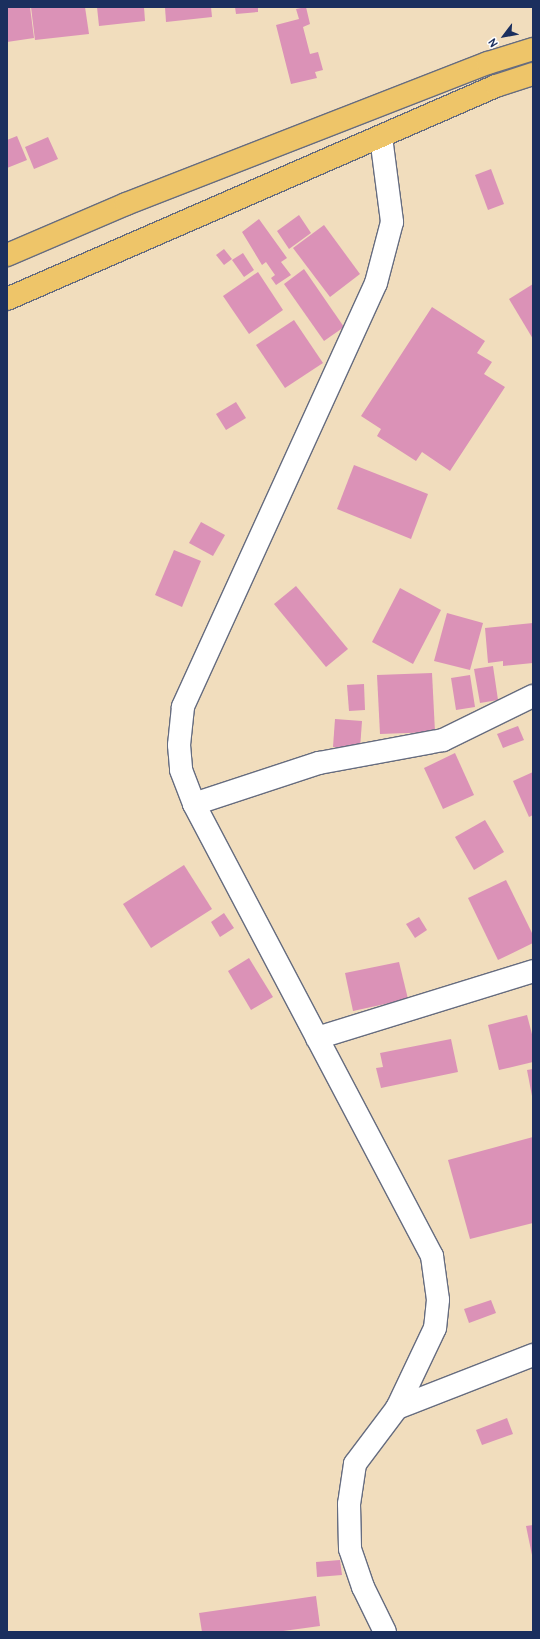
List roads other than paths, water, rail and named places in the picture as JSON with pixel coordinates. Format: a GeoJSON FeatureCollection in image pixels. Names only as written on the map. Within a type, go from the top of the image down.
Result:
{"type":"FeatureCollection","features":[{"type":"Feature","properties":{"kind":"main road"},"geometry":{"type":"LineString","coordinates":[[7,255],[148,195],[488,63],[533,49]]}},
{"type":"Feature","properties":{"kind":"main road"},"geometry":{"type":"LineString","coordinates":[[7,299],[496,86],[533,74]]}},
{"type":"Feature","properties":{"kind":"street"},"geometry":{"type":"LineString","coordinates":[[381,137],[392,222],[376,283],[183,707],[178,745],[181,770],[194,804],[432,1256],[438,1300],[435,1328],[397,1408],[354,1464],[349,1504],[350,1549],[362,1587],[385,1632]]}},
{"type":"Feature","properties":{"kind":"street"},"geometry":{"type":"LineString","coordinates":[[194,804],[319,763],[443,740],[533,696]]}},
{"type":"Feature","properties":{"kind":"street"},"geometry":{"type":"LineString","coordinates":[[317,1038],[533,971]]}},
{"type":"Feature","properties":{"kind":"street"},"geometry":{"type":"LineString","coordinates":[[397,1408],[533,1355]]}}]}
